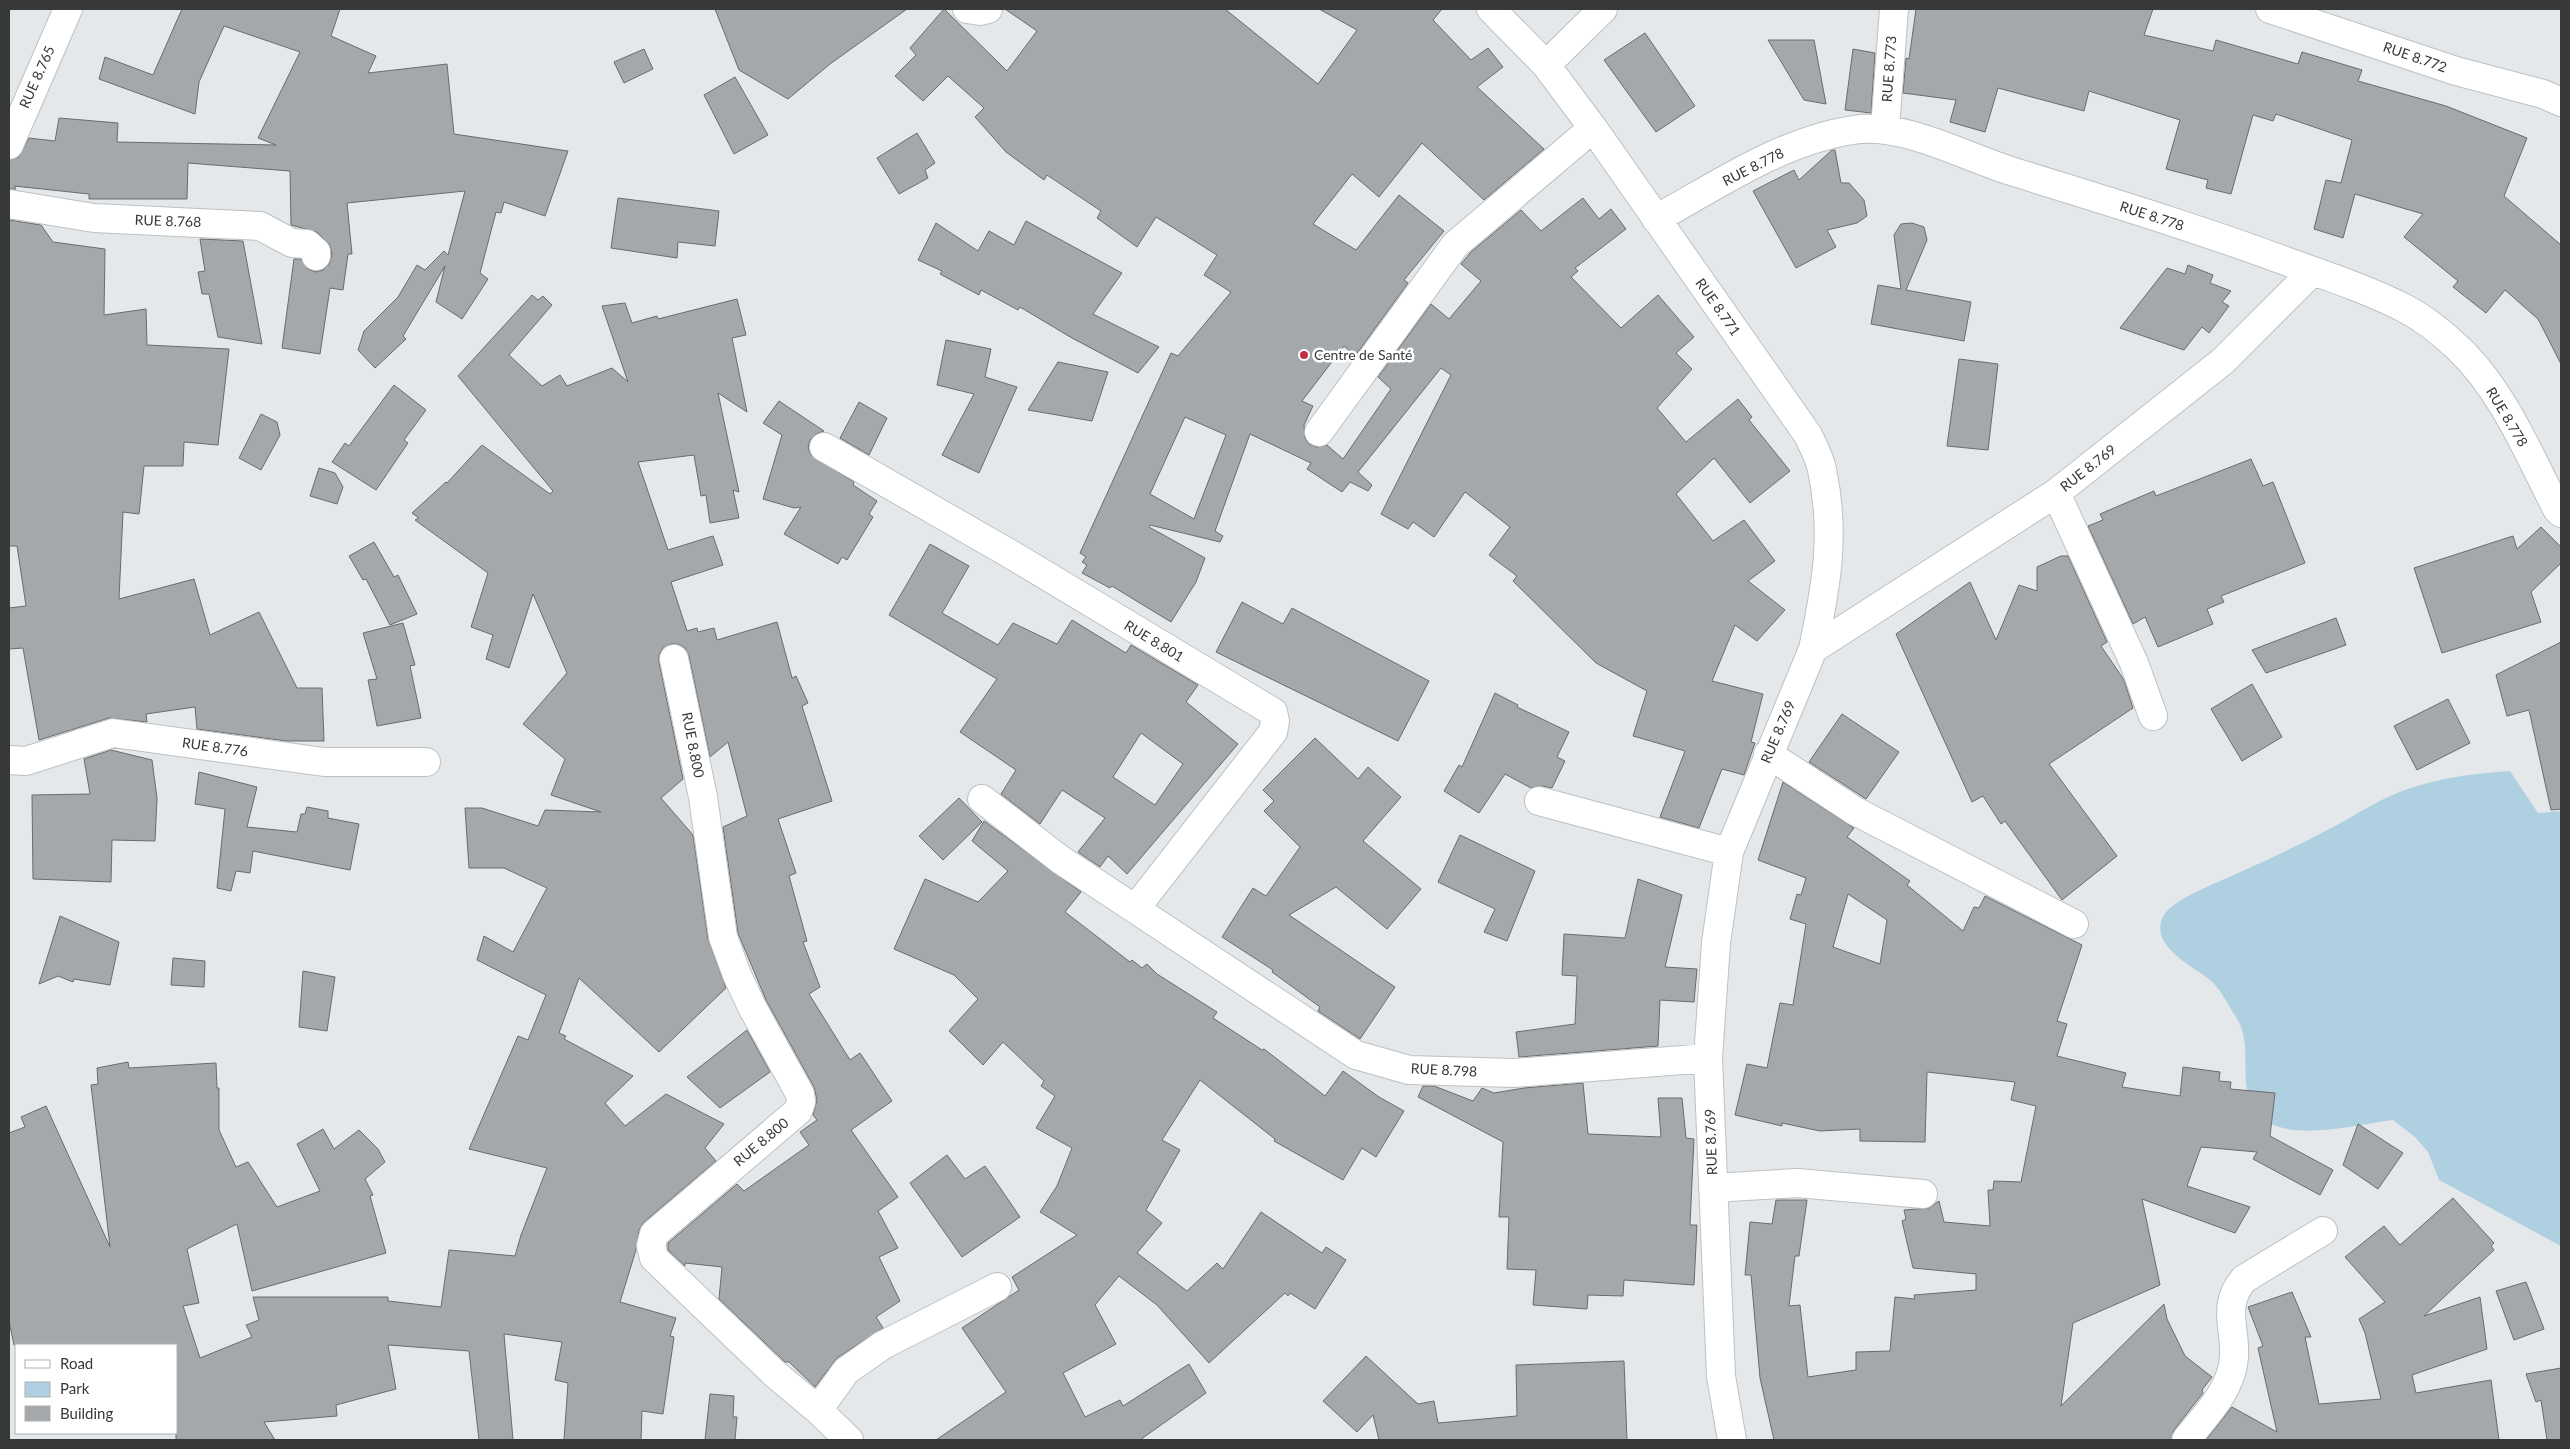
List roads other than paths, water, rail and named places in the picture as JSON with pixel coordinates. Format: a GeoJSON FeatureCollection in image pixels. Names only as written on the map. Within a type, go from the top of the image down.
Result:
{"type":"FeatureCollection","features":[{"type":"Feature","properties":{"kind":"street","name":"RUE 8.765"},"geometry":{"type":"LineString","coordinates":[[9,145],[68,9]]}},
{"type":"Feature","properties":{"kind":"street"},"geometry":{"type":"LineString","coordinates":[[967,9],[980,12],[988,9]]}},
{"type":"Feature","properties":{"kind":"street","name":"RUE 8.771"},"geometry":{"type":"LineString","coordinates":[[1491,9],[1546,65],[1593,128],[1808,435],[1822,469],[1830,548],[1826,590],[1813,649]]}},
{"type":"Feature","properties":{"kind":"street"},"geometry":{"type":"LineString","coordinates":[[1546,65],[1603,9]]}},
{"type":"Feature","properties":{"kind":"street","name":"RUE 8.773"},"geometry":{"type":"LineString","coordinates":[[1885,129],[1894,9]]}},
{"type":"Feature","properties":{"kind":"street","name":"RUE 8.772"},"geometry":{"type":"LineString","coordinates":[[2270,9],[2456,71],[2544,94],[2561,102]]}},
{"type":"Feature","properties":{"kind":"street"},"geometry":{"type":"LineString","coordinates":[[1319,432],[1454,245],[1593,128]]}},
{"type":"Feature","properties":{"kind":"street","name":"RUE 8.778"},"geometry":{"type":"LineString","coordinates":[[1656,219],[1800,143],[1854,130],[1885,129],[2228,240],[2313,271],[2408,310],[2457,348],[2488,384],[2519,434],[2557,509],[2561,513]]}},
{"type":"Feature","properties":{"kind":"street","name":"RUE 8.768"},"geometry":{"type":"LineString","coordinates":[[9,204],[94,218],[260,226],[292,243],[307,244],[316,252],[316,256]]}},
{"type":"Feature","properties":{"kind":"street","name":"RUE 8.769"},"geometry":{"type":"LineString","coordinates":[[1732,1440],[1720,1376],[1708,1058],[1716,943],[1729,852],[1813,649],[2056,493],[2223,361],[2313,271]]}},
{"type":"Feature","properties":{"kind":"street","name":"RUE 8.801"},"geometry":{"type":"LineString","coordinates":[[824,447],[1020,560],[1273,712],[1275,721],[1273,732],[1135,909]]}},
{"type":"Feature","properties":{"kind":"street"},"geometry":{"type":"LineString","coordinates":[[2056,493],[2134,663],[2153,716]]}},
{"type":"Feature","properties":{"kind":"street","name":"RUE 8.800"},"geometry":{"type":"LineString","coordinates":[[674,659],[703,797],[723,937],[740,983],[800,1094],[801,1102],[798,1111],[654,1234],[650,1246],[654,1258],[775,1374],[818,1410],[849,1440]]}},
{"type":"Feature","properties":{"kind":"street","name":"RUE 8.776"},"geometry":{"type":"LineString","coordinates":[[9,760],[26,761],[113,733],[324,762],[426,762]]}},
{"type":"Feature","properties":{"kind":"street"},"geometry":{"type":"LineString","coordinates":[[1768,754],[1855,811],[2074,924]]}},
{"type":"Feature","properties":{"kind":"street","name":"RUE 8.798"},"geometry":{"type":"LineString","coordinates":[[982,799],[1061,860],[1356,1055],[1409,1070],[1514,1073],[1708,1058]]}},
{"type":"Feature","properties":{"kind":"street"},"geometry":{"type":"LineString","coordinates":[[1539,801],[1729,852]]}},
{"type":"Feature","properties":{"kind":"street"},"geometry":{"type":"LineString","coordinates":[[1713,1188],[1797,1183],[1923,1194]]}},
{"type":"Feature","properties":{"kind":"street"},"geometry":{"type":"LineString","coordinates":[[2186,1440],[2221,1394],[2229,1377],[2234,1357],[2230,1304],[2235,1290],[2244,1279],[2323,1231]]}},
{"type":"Feature","properties":{"kind":"street"},"geometry":{"type":"LineString","coordinates":[[818,1410],[846,1371],[883,1344],[997,1287]]}},
{"type":"Feature","properties":{"kind":"place","name":"Centre de Santé"},"geometry":{"type":"Point","coordinates":[1304,355]}}]}
